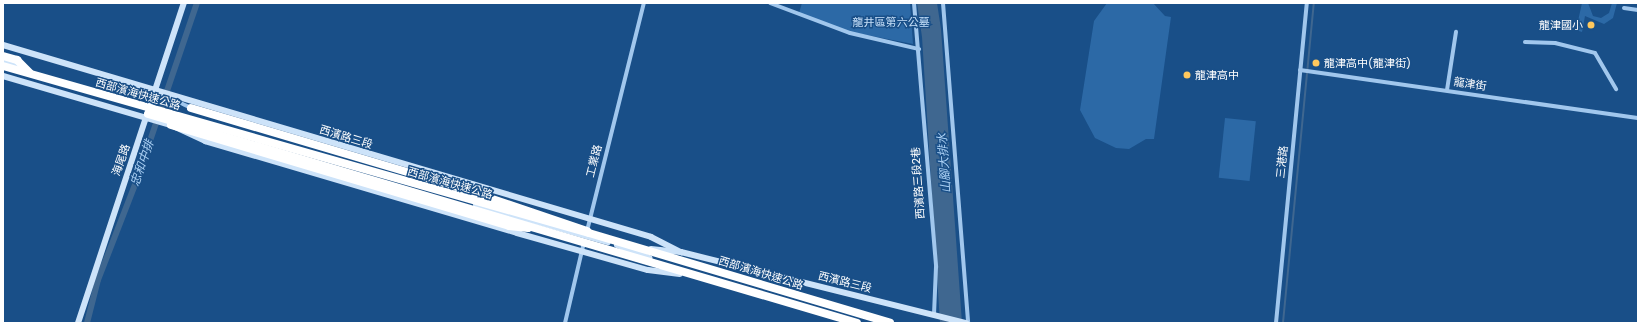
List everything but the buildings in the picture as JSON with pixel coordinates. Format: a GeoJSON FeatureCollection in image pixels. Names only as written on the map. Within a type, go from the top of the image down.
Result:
{"type":"FeatureCollection","features":[{"type":"Feature","properties":{"kind":"highway"},"geometry":{"type":"LineString","coordinates":[[3,56],[17,60],[30,74]]}},
{"type":"Feature","properties":{"kind":"highway","name":"西部濱海快速公路"},"geometry":{"type":"LineString","coordinates":[[3,66],[890,323]]}},
{"type":"Feature","properties":{"kind":"highway","name":"西部濱海快速公路"},"geometry":{"type":"LineString","coordinates":[[3,71],[857,323]]}},
{"type":"Feature","properties":{"kind":"highway"},"geometry":{"type":"LineString","coordinates":[[191,108],[445,183],[578,225],[588,235]]}},
{"type":"Feature","properties":{"kind":"highway"},"geometry":{"type":"LineString","coordinates":[[168,124],[509,226],[538,229]]}},
{"type":"Feature","properties":{"kind":"street","name":"海尾路"},"geometry":{"type":"LineString","coordinates":[[78,323],[149,119],[154,89],[184,3]]}},
{"type":"Feature","properties":{"kind":"street","name":"工業路"},"geometry":{"type":"LineString","coordinates":[[565,323],[581,250],[588,235],[588,220],[644,3]]}},
{"type":"Feature","properties":{"kind":"street"},"geometry":{"type":"LineString","coordinates":[[770,3],[850,33],[919,49]]}},
{"type":"Feature","properties":{"kind":"street","name":"西濱路三段2巷"},"geometry":{"type":"LineString","coordinates":[[914,3],[919,49],[932,248],[936,267],[934,315]]}},
{"type":"Feature","properties":{"kind":"street"},"geometry":{"type":"LineString","coordinates":[[943,3],[967,323]]}},
{"type":"Feature","properties":{"kind":"street","name":"三港路"},"geometry":{"type":"LineString","coordinates":[[1276,323],[1307,3]]}},
{"type":"Feature","properties":{"kind":"street"},"geometry":{"type":"LineString","coordinates":[[1624,8],[1638,10]]}},
{"type":"Feature","properties":{"kind":"street"},"geometry":{"type":"LineString","coordinates":[[1447,90],[1456,32]]}},
{"type":"Feature","properties":{"kind":"street"},"geometry":{"type":"LineString","coordinates":[[1525,42],[1555,43],[1595,53],[1616,89]]}},
{"type":"Feature","properties":{"kind":"street","name":"西濱路三段"},"geometry":{"type":"LineString","coordinates":[[3,45],[154,89],[172,97],[588,220],[652,237],[681,252]]}},
{"type":"Feature","properties":{"kind":"street","name":"西濱路三段"},"geometry":{"type":"LineString","coordinates":[[3,61],[224,128],[588,235],[618,245],[683,274],[846,323]]}},
{"type":"Feature","properties":{"kind":"street","name":"龍津街"},"geometry":{"type":"LineString","coordinates":[[1300,70],[1638,118]]}},
{"type":"Feature","properties":{"kind":"street","name":"西濱路三段"},"geometry":{"type":"LineString","coordinates":[[3,76],[168,124],[205,141],[648,270],[683,274]]}},
{"type":"Feature","properties":{"kind":"street"},"geometry":{"type":"LineString","coordinates":[[172,97],[191,108]]}},
{"type":"Feature","properties":{"kind":"street"},"geometry":{"type":"LineString","coordinates":[[168,124],[224,128]]}},
{"type":"Feature","properties":{"kind":"street","name":"西濱路三段"},"geometry":{"type":"LineString","coordinates":[[618,245],[681,252],[967,323]]}},
{"type":"Feature","properties":{"kind":"green space","name":"龍井區第六公墓"},"geometry":{"type":"Polygon","coordinates":[[[802,3],[910,3],[913,44],[836,29],[799,13],[802,3]]]}},
{"type":"Feature","properties":{"kind":"green space"},"geometry":{"type":"Polygon","coordinates":[[[1107,3],[1153,3],[1165,16],[1171,17],[1154,139],[1146,139],[1129,149],[1116,148],[1095,138],[1080,110],[1094,21],[1107,3]]]}},
{"type":"Feature","properties":{"kind":"green space"},"geometry":{"type":"Polygon","coordinates":[[[1582,3],[1588,3],[1593,16],[1601,18],[1609,13],[1612,3],[1617,3],[1613,18],[1604,24],[1585,16],[1582,32],[1576,30],[1582,3]]]}},
{"type":"Feature","properties":{"kind":"green space"},"geometry":{"type":"Polygon","coordinates":[[[1225,118],[1256,121],[1250,181],[1219,178],[1225,118]]]}},
{"type":"Feature","properties":{"kind":"water","name":"山腳大排水"},"geometry":{"type":"Polygon","coordinates":[[[917,3],[937,3],[941,29],[962,323],[940,323],[922,37],[917,3]]]}},
{"type":"Feature","properties":{"kind":"waterway","name":"忠和中排"},"geometry":{"type":"LineString","coordinates":[[87,323],[98,280],[136,182],[197,3]]}},
{"type":"Feature","properties":{"kind":"waterway"},"geometry":{"type":"LineString","coordinates":[[1283,323],[1314,3]]}},
{"type":"Feature","properties":{"kind":"place","name":"龍津國小"},"geometry":{"type":"Point","coordinates":[1591,25]}},
{"type":"Feature","properties":{"kind":"place","name":"龍津高中(龍津街)"},"geometry":{"type":"Point","coordinates":[1316,63]}},
{"type":"Feature","properties":{"kind":"place","name":"龍津高中"},"geometry":{"type":"Point","coordinates":[1187,75]}}]}
